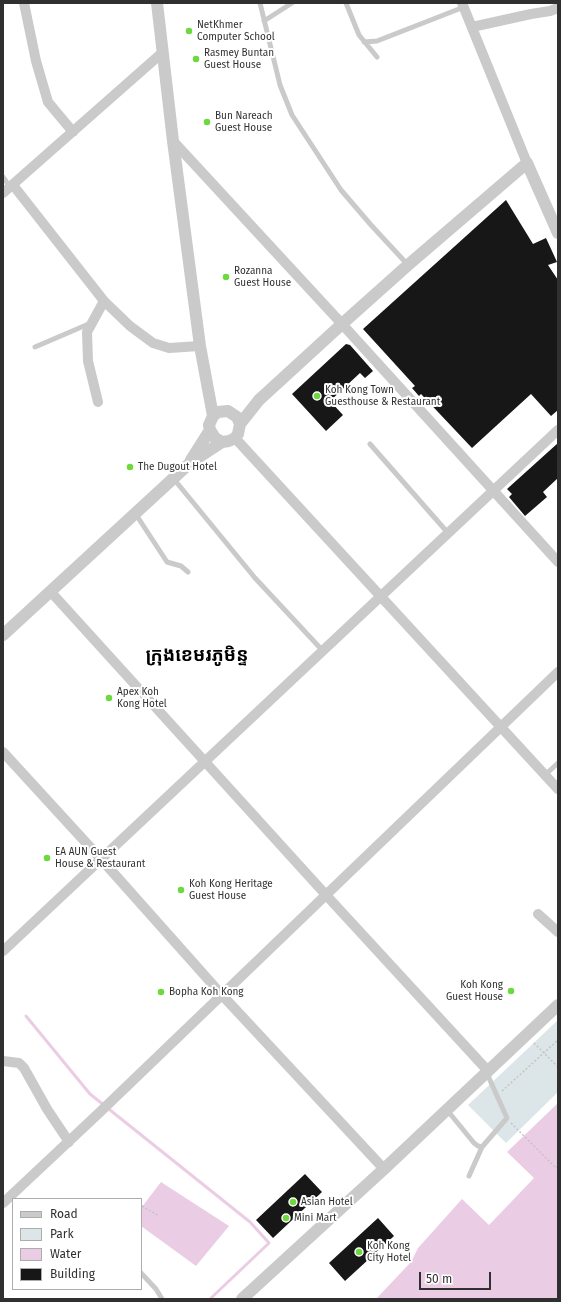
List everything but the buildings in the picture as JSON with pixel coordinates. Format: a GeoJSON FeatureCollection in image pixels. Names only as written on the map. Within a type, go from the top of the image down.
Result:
{"type":"FeatureCollection","features":[{"type":"Feature","properties":{"kind":"street"},"geometry":{"type":"LineString","coordinates":[[24,3],[36,62],[48,102],[74,132]]}},
{"type":"Feature","properties":{"kind":"street"},"geometry":{"type":"LineString","coordinates":[[157,3],[173,141],[200,346],[209,396],[223,413],[237,417],[240,424]]}},
{"type":"Feature","properties":{"kind":"street"},"geometry":{"type":"LineString","coordinates":[[463,5],[527,163],[558,233]]}},
{"type":"Feature","properties":{"kind":"street"},"geometry":{"type":"LineString","coordinates":[[472,27],[550,11],[558,8]]}},
{"type":"Feature","properties":{"kind":"street"},"geometry":{"type":"LineString","coordinates":[[163,52],[9,188],[104,301],[130,326],[153,343],[170,348],[200,346]]}},
{"type":"Feature","properties":{"kind":"street"},"geometry":{"type":"LineString","coordinates":[[173,141],[342,324],[558,562]]}},
{"type":"Feature","properties":{"kind":"street"},"geometry":{"type":"LineString","coordinates":[[3,635],[190,463],[222,442],[235,438],[238,434],[240,424],[259,400],[408,265],[527,163]]}},
{"type":"Feature","properties":{"kind":"street"},"geometry":{"type":"LineString","coordinates":[[98,402],[88,361],[87,332],[104,301]]}},
{"type":"Feature","properties":{"kind":"street"},"geometry":{"type":"LineString","coordinates":[[222,442],[215,438],[209,425],[223,413],[259,400]]}},
{"type":"Feature","properties":{"kind":"street"},"geometry":{"type":"LineString","coordinates":[[190,463],[210,430]]}},
{"type":"Feature","properties":{"kind":"street"},"geometry":{"type":"LineString","coordinates":[[3,951],[558,430]]}},
{"type":"Feature","properties":{"kind":"street"},"geometry":{"type":"LineString","coordinates":[[235,438],[558,789]]}},
{"type":"Feature","properties":{"kind":"street"},"geometry":{"type":"LineString","coordinates":[[50,591],[488,1071]]}},
{"type":"Feature","properties":{"kind":"street"},"geometry":{"type":"LineString","coordinates":[[3,1203],[69,1142],[558,672]]}},
{"type":"Feature","properties":{"kind":"street"},"geometry":{"type":"LineString","coordinates":[[3,752],[222,995],[384,1170]]}},
{"type":"Feature","properties":{"kind":"street"},"geometry":{"type":"LineString","coordinates":[[538,914],[558,932]]}},
{"type":"Feature","properties":{"kind":"street"},"geometry":{"type":"LineString","coordinates":[[242,1299],[384,1170],[558,1005]]}},
{"type":"Feature","properties":{"kind":"street"},"geometry":{"type":"LineString","coordinates":[[3,1061],[19,1063],[24,1068],[47,1109],[69,1142]]}},
{"type":"Feature","properties":{"kind":"lane"},"geometry":{"type":"LineString","coordinates":[[260,3],[280,85],[292,115],[341,190],[408,265]]}},
{"type":"Feature","properties":{"kind":"lane"},"geometry":{"type":"LineString","coordinates":[[264,21],[292,3]]}},
{"type":"Feature","properties":{"kind":"lane"},"geometry":{"type":"LineString","coordinates":[[346,3],[359,35],[377,57]]}},
{"type":"Feature","properties":{"kind":"lane"},"geometry":{"type":"LineString","coordinates":[[364,42],[377,42],[463,5]]}},
{"type":"Feature","properties":{"kind":"lane"},"geometry":{"type":"LineString","coordinates":[[3,178],[9,188]]}},
{"type":"Feature","properties":{"kind":"lane"},"geometry":{"type":"LineString","coordinates":[[35,347],[92,322]]}},
{"type":"Feature","properties":{"kind":"lane"},"geometry":{"type":"LineString","coordinates":[[370,444],[448,533]]}},
{"type":"Feature","properties":{"kind":"lane"},"geometry":{"type":"LineString","coordinates":[[174,478],[255,578],[323,651]]}},
{"type":"Feature","properties":{"kind":"lane"},"geometry":{"type":"LineString","coordinates":[[135,513],[167,562],[180,566],[188,572]]}},
{"type":"Feature","properties":{"kind":"lane"},"geometry":{"type":"LineString","coordinates":[[545,775],[558,763]]}},
{"type":"Feature","properties":{"kind":"lane"},"geometry":{"type":"LineString","coordinates":[[469,1176],[482,1147],[507,1118],[489,1078],[488,1071]]}},
{"type":"Feature","properties":{"kind":"lane"},"geometry":{"type":"LineString","coordinates":[[447,1110],[474,1143],[482,1147]]}},
{"type":"Feature","properties":{"kind":"lane"},"geometry":{"type":"LineString","coordinates":[[142,1274],[162,1299]]}},
{"type":"Feature","properties":{"kind":"path"},"geometry":{"type":"LineString","coordinates":[[497,1096],[558,1040]]}},
{"type":"Feature","properties":{"kind":"path"},"geometry":{"type":"LineString","coordinates":[[531,1041],[558,1067]]}},
{"type":"Feature","properties":{"kind":"path"},"geometry":{"type":"LineString","coordinates":[[507,1118],[556,1168],[558,1166]]}},
{"type":"Feature","properties":{"kind":"path"},"geometry":{"type":"LineString","coordinates":[[142,1206],[159,1216]]}},
{"type":"Feature","properties":{"kind":"green space"},"geometry":{"type":"Polygon","coordinates":[[[558,1020],[558,1092],[506,1143],[468,1105],[558,1020]]]}},
{"type":"Feature","properties":{"kind":"water"},"geometry":{"type":"Polygon","coordinates":[[[558,1103],[558,1299],[376,1299],[411,1262],[418,1248],[462,1199],[489,1225],[534,1178],[507,1152],[558,1103]]]}},
{"type":"Feature","properties":{"kind":"water"},"geometry":{"type":"Polygon","coordinates":[[[161,1182],[229,1226],[196,1266],[142,1227],[142,1207],[161,1182]]]}},
{"type":"Feature","properties":{"kind":"waterway"},"geometry":{"type":"LineString","coordinates":[[26,1016],[90,1094],[250,1222],[269,1243],[210,1299]]}},
{"type":"Feature","properties":{"kind":"place","name":"NetKhmer Computer School"},"geometry":{"type":"Point","coordinates":[189,31]}},
{"type":"Feature","properties":{"kind":"place","name":"Rasmey Buntan Guest House"},"geometry":{"type":"Point","coordinates":[196,59]}},
{"type":"Feature","properties":{"kind":"place","name":"Bun Nareach Guest House"},"geometry":{"type":"Point","coordinates":[207,122]}},
{"type":"Feature","properties":{"kind":"place","name":"Rozanna Guest House"},"geometry":{"type":"Point","coordinates":[226,277]}},
{"type":"Feature","properties":{"kind":"place","name":"Koh Kong Town Guesthouse & Restaurant"},"geometry":{"type":"Point","coordinates":[317,396]}},
{"type":"Feature","properties":{"kind":"place","name":"The Dugout Hotel"},"geometry":{"type":"Point","coordinates":[130,467]}},
{"type":"Feature","properties":{"kind":"place","name":"Apex Koh Kong Hotel"},"geometry":{"type":"Point","coordinates":[109,698]}},
{"type":"Feature","properties":{"kind":"place","name":"EA AUN Guest House & Restaurant"},"geometry":{"type":"Point","coordinates":[47,858]}},
{"type":"Feature","properties":{"kind":"place","name":"Koh Kong Heritage Guest House"},"geometry":{"type":"Point","coordinates":[181,890]}},
{"type":"Feature","properties":{"kind":"place","name":"Koh Kong Guest House"},"geometry":{"type":"Point","coordinates":[511,991]}},
{"type":"Feature","properties":{"kind":"place","name":"Bopha Koh Kong"},"geometry":{"type":"Point","coordinates":[161,992]}},
{"type":"Feature","properties":{"kind":"place","name":"Asian Hotel"},"geometry":{"type":"Point","coordinates":[293,1202]}},
{"type":"Feature","properties":{"kind":"place","name":"Mini Mart"},"geometry":{"type":"Point","coordinates":[286,1218]}},
{"type":"Feature","properties":{"kind":"place","name":"Koh Kong City Hotel"},"geometry":{"type":"Point","coordinates":[359,1252]}},
{"type":"Feature","properties":{"kind":"district","name":"ក្រុងខេមរភូមិន្ទ"},"geometry":{"type":"Point","coordinates":[197,656]}}]}
